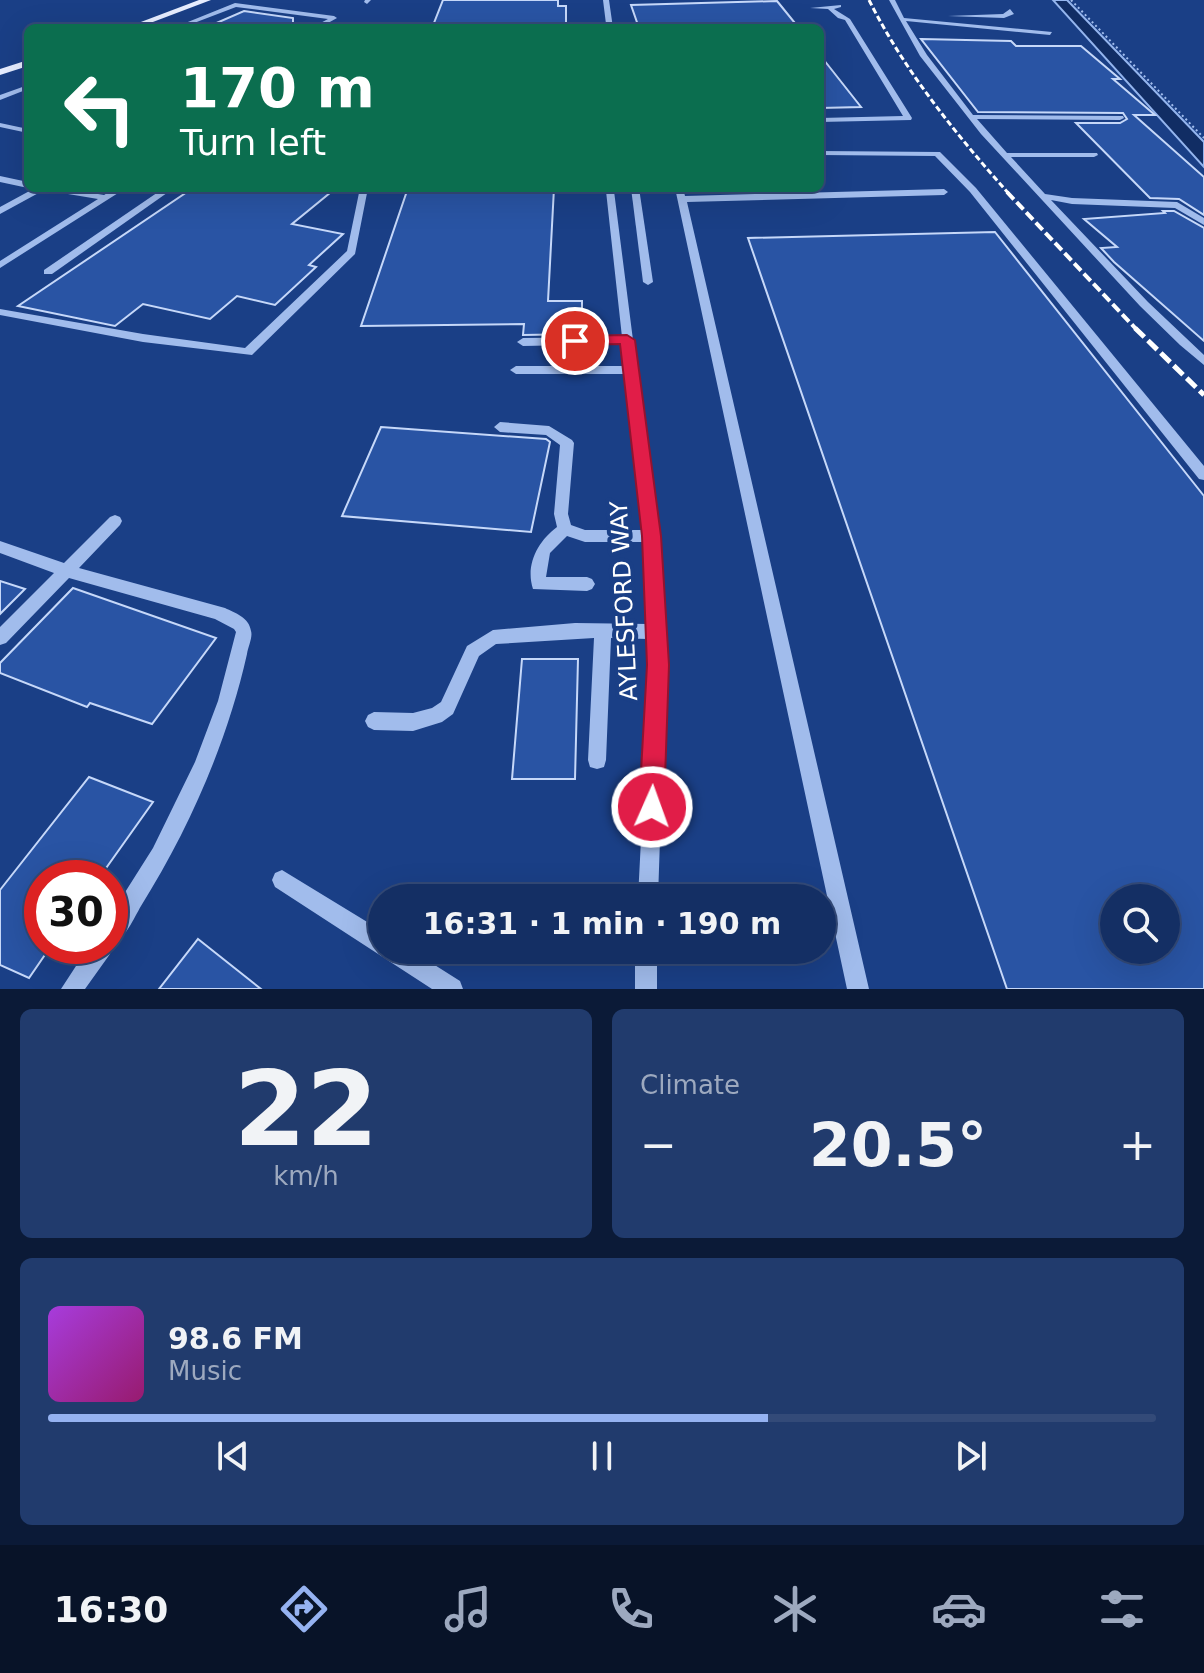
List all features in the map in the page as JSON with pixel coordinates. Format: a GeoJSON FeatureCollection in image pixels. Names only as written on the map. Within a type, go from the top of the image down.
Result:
{"type":"FeatureCollection","features":[{"type":"Feature","properties":{"kind":"main road"},"geometry":{"type":"LineString","coordinates":[[140,24],[207,0]]}},
{"type":"Feature","properties":{"kind":"main road"},"geometry":{"type":"LineString","coordinates":[[0,72],[24,64]]}},
{"type":"Feature","properties":{"kind":"street"},"geometry":{"type":"LineString","coordinates":[[606,0],[610,24]]}},
{"type":"Feature","properties":{"kind":"street"},"geometry":{"type":"LineString","coordinates":[[828,0],[839,6]]}},
{"type":"Feature","properties":{"kind":"street"},"geometry":{"type":"LineString","coordinates":[[892,0],[912,41],[971,117],[1032,185],[1204,361]]}},
{"type":"Feature","properties":{"kind":"street"},"geometry":{"type":"LineString","coordinates":[[186,24],[235,5],[334,18],[322,24]]}},
{"type":"Feature","properties":{"kind":"street"},"geometry":{"type":"LineString","coordinates":[[812,7],[839,6]]}},
{"type":"Feature","properties":{"kind":"street"},"geometry":{"type":"LineString","coordinates":[[824,120],[908,118],[847,19],[830,8],[839,6]]}},
{"type":"Feature","properties":{"kind":"street"},"geometry":{"type":"LineString","coordinates":[[900,16],[991,17],[1004,16],[1012,13],[1010,11]]}},
{"type":"Feature","properties":{"kind":"street"},"geometry":{"type":"LineString","coordinates":[[900,16],[1050,33]]}},
{"type":"Feature","properties":{"kind":"street"},"geometry":{"type":"LineString","coordinates":[[0,98],[24,89]]}},
{"type":"Feature","properties":{"kind":"street"},"geometry":{"type":"LineString","coordinates":[[971,117],[1120,118]]}},
{"type":"Feature","properties":{"kind":"street"},"geometry":{"type":"LineString","coordinates":[[0,125],[24,130]]}},
{"type":"Feature","properties":{"kind":"street"},"geometry":{"type":"LineString","coordinates":[[824,153],[937,154],[973,190],[1204,475]]}},
{"type":"Feature","properties":{"kind":"street"},"geometry":{"type":"LineString","coordinates":[[1005,155],[1094,155]]}},
{"type":"Feature","properties":{"kind":"street"},"geometry":{"type":"LineString","coordinates":[[0,179],[24,184]]}},
{"type":"Feature","properties":{"kind":"street"},"geometry":{"type":"LineString","coordinates":[[0,211],[36,192]]}},
{"type":"Feature","properties":{"kind":"street"},"geometry":{"type":"LineString","coordinates":[[68,192],[105,198]]}},
{"type":"Feature","properties":{"kind":"street"},"geometry":{"type":"LineString","coordinates":[[0,265],[115,192]]}},
{"type":"Feature","properties":{"kind":"street"},"geometry":{"type":"LineString","coordinates":[[48,272],[164,192]]}},
{"type":"Feature","properties":{"kind":"street"},"geometry":{"type":"LineString","coordinates":[[0,312],[143,338],[248,352],[352,252],[363,192]]}},
{"type":"Feature","properties":{"kind":"street","name":"AYLESFORD WAY"},"geometry":{"type":"LineString","coordinates":[[610,192],[651,536],[658,665],[649,884]]}},
{"type":"Feature","properties":{"kind":"street"},"geometry":{"type":"LineString","coordinates":[[636,192],[648,282]]}},
{"type":"Feature","properties":{"kind":"street"},"geometry":{"type":"LineString","coordinates":[[858,989],[680,194],[944,192]]}},
{"type":"Feature","properties":{"kind":"street"},"geometry":{"type":"LineString","coordinates":[[1043,196],[1072,201],[1177,205],[1204,222]]}},
{"type":"Feature","properties":{"kind":"street"},"geometry":{"type":"LineString","coordinates":[[523,342],[627,340]]}},
{"type":"Feature","properties":{"kind":"street"},"geometry":{"type":"LineString","coordinates":[[516,370],[630,370]]}},
{"type":"Feature","properties":{"kind":"street"},"geometry":{"type":"LineString","coordinates":[[500,427],[549,431],[567,443],[561,514],[565,529]]}},
{"type":"Feature","properties":{"kind":"street"},"geometry":{"type":"LineString","coordinates":[[0,638],[115,521]]}},
{"type":"Feature","properties":{"kind":"street"},"geometry":{"type":"LineString","coordinates":[[565,529],[585,536],[651,536]]}},
{"type":"Feature","properties":{"kind":"street"},"geometry":{"type":"LineString","coordinates":[[565,529],[546,542],[539,562],[538,584],[587,584]]}},
{"type":"Feature","properties":{"kind":"street"},"geometry":{"type":"LineString","coordinates":[[0,547],[64,570],[219,613],[240,624],[244,632],[225,708],[186,803],[128,910]]}},
{"type":"Feature","properties":{"kind":"street"},"geometry":{"type":"LineString","coordinates":[[374,721],[413,722],[436,716],[447,708],[473,651],[493,637],[561,630],[656,632]]}},
{"type":"Feature","properties":{"kind":"street"},"geometry":{"type":"LineString","coordinates":[[597,760],[603,631]]}},
{"type":"Feature","properties":{"kind":"street"},"geometry":{"type":"LineString","coordinates":[[282,880],[368,935]]}},
{"type":"Feature","properties":{"kind":"street"},"geometry":{"type":"LineString","coordinates":[[72,989],[89,964]]}},
{"type":"Feature","properties":{"kind":"street"},"geometry":{"type":"LineString","coordinates":[[413,964],[452,989]]}},
{"type":"Feature","properties":{"kind":"street"},"geometry":{"type":"LineString","coordinates":[[646,964],[646,989]]}},
{"type":"Feature","properties":{"kind":"path"},"geometry":{"type":"LineString","coordinates":[[1071,0],[1204,138]]}},
{"type":"Feature","properties":{"kind":"water"},"geometry":{"type":"Polygon","coordinates":[[[1053,0],[1067,0],[1204,142],[1204,167],[1053,0]]]}},
{"type":"Feature","properties":{"kind":"building"},"geometry":{"type":"Polygon","coordinates":[[[443,0],[558,0],[558,6],[566,6],[566,24],[434,24],[443,0]]]}},
{"type":"Feature","properties":{"kind":"building"},"geometry":{"type":"Polygon","coordinates":[[[777,1],[796,24],[638,24],[631,5],[777,1]]]}},
{"type":"Feature","properties":{"kind":"building"},"geometry":{"type":"Polygon","coordinates":[[[244,11],[293,18],[293,24],[214,24],[244,11]]]}},
{"type":"Feature","properties":{"kind":"building"},"geometry":{"type":"Polygon","coordinates":[[[921,39],[1011,41],[1016,46],[1081,46],[1120,79],[1113,79],[1155,115],[1134,115],[1204,177],[1204,215],[1179,199],[1150,198],[1076,123],[1120,123],[1127,119],[1123,113],[978,112],[921,39]]]}},
{"type":"Feature","properties":{"kind":"building"},"geometry":{"type":"Polygon","coordinates":[[[824,60],[861,107],[824,108],[824,60]]]}},
{"type":"Feature","properties":{"kind":"building"},"geometry":{"type":"Polygon","coordinates":[[[187,192],[331,192],[292,224],[343,234],[309,265],[316,267],[275,305],[237,296],[210,319],[143,304],[115,326],[18,306],[187,192]]]}},
{"type":"Feature","properties":{"kind":"building"},"geometry":{"type":"Polygon","coordinates":[[[407,192],[554,192],[548,301],[582,301],[582,334],[523,335],[524,324],[361,326],[407,192]]]}},
{"type":"Feature","properties":{"kind":"building"},"geometry":{"type":"Polygon","coordinates":[[[1163,211],[1174,211],[1204,228],[1204,341],[1114,262],[1101,248],[1117,247],[1084,219],[1165,213],[1163,211]]]}},
{"type":"Feature","properties":{"kind":"building"},"geometry":{"type":"Polygon","coordinates":[[[995,232],[1204,496],[1204,989],[1007,989],[748,238],[995,232]]]}},
{"type":"Feature","properties":{"kind":"building"},"geometry":{"type":"Polygon","coordinates":[[[381,427],[546,439],[550,442],[531,532],[342,516],[381,427]]]}},
{"type":"Feature","properties":{"kind":"building"},"geometry":{"type":"Polygon","coordinates":[[[0,581],[25,589],[0,614],[0,581]]]}},
{"type":"Feature","properties":{"kind":"building"},"geometry":{"type":"Polygon","coordinates":[[[73,588],[216,638],[152,724],[90,703],[87,707],[0,673],[0,663],[73,588]]]}},
{"type":"Feature","properties":{"kind":"building"},"geometry":{"type":"Polygon","coordinates":[[[522,659],[578,659],[575,779],[512,779],[522,659]]]}},
{"type":"Feature","properties":{"kind":"building"},"geometry":{"type":"Polygon","coordinates":[[[89,777],[153,802],[112,860],[24,860],[24,964],[39,964],[29,978],[0,965],[0,890],[89,777]]]}},
{"type":"Feature","properties":{"kind":"building"},"geometry":{"type":"Polygon","coordinates":[[[198,939],[261,989],[159,989],[198,939]]]}},
{"type":"Feature","properties":{"kind":"railway"},"geometry":{"type":"LineString","coordinates":[[869,0],[883,27],[933,102],[1009,194]]}},
{"type":"Feature","properties":{"kind":"railway"},"geometry":{"type":"LineString","coordinates":[[1007,192],[1136,329]]}},
{"type":"Feature","properties":{"kind":"railway"},"geometry":{"type":"LineString","coordinates":[[1136,329],[1204,395]]}},
{"type":"Feature","properties":{"kind":"route"},"geometry":{"type":"LineString","coordinates":[[575,341],[627,340],[651,536],[658,665],[652,807]]}}]}
